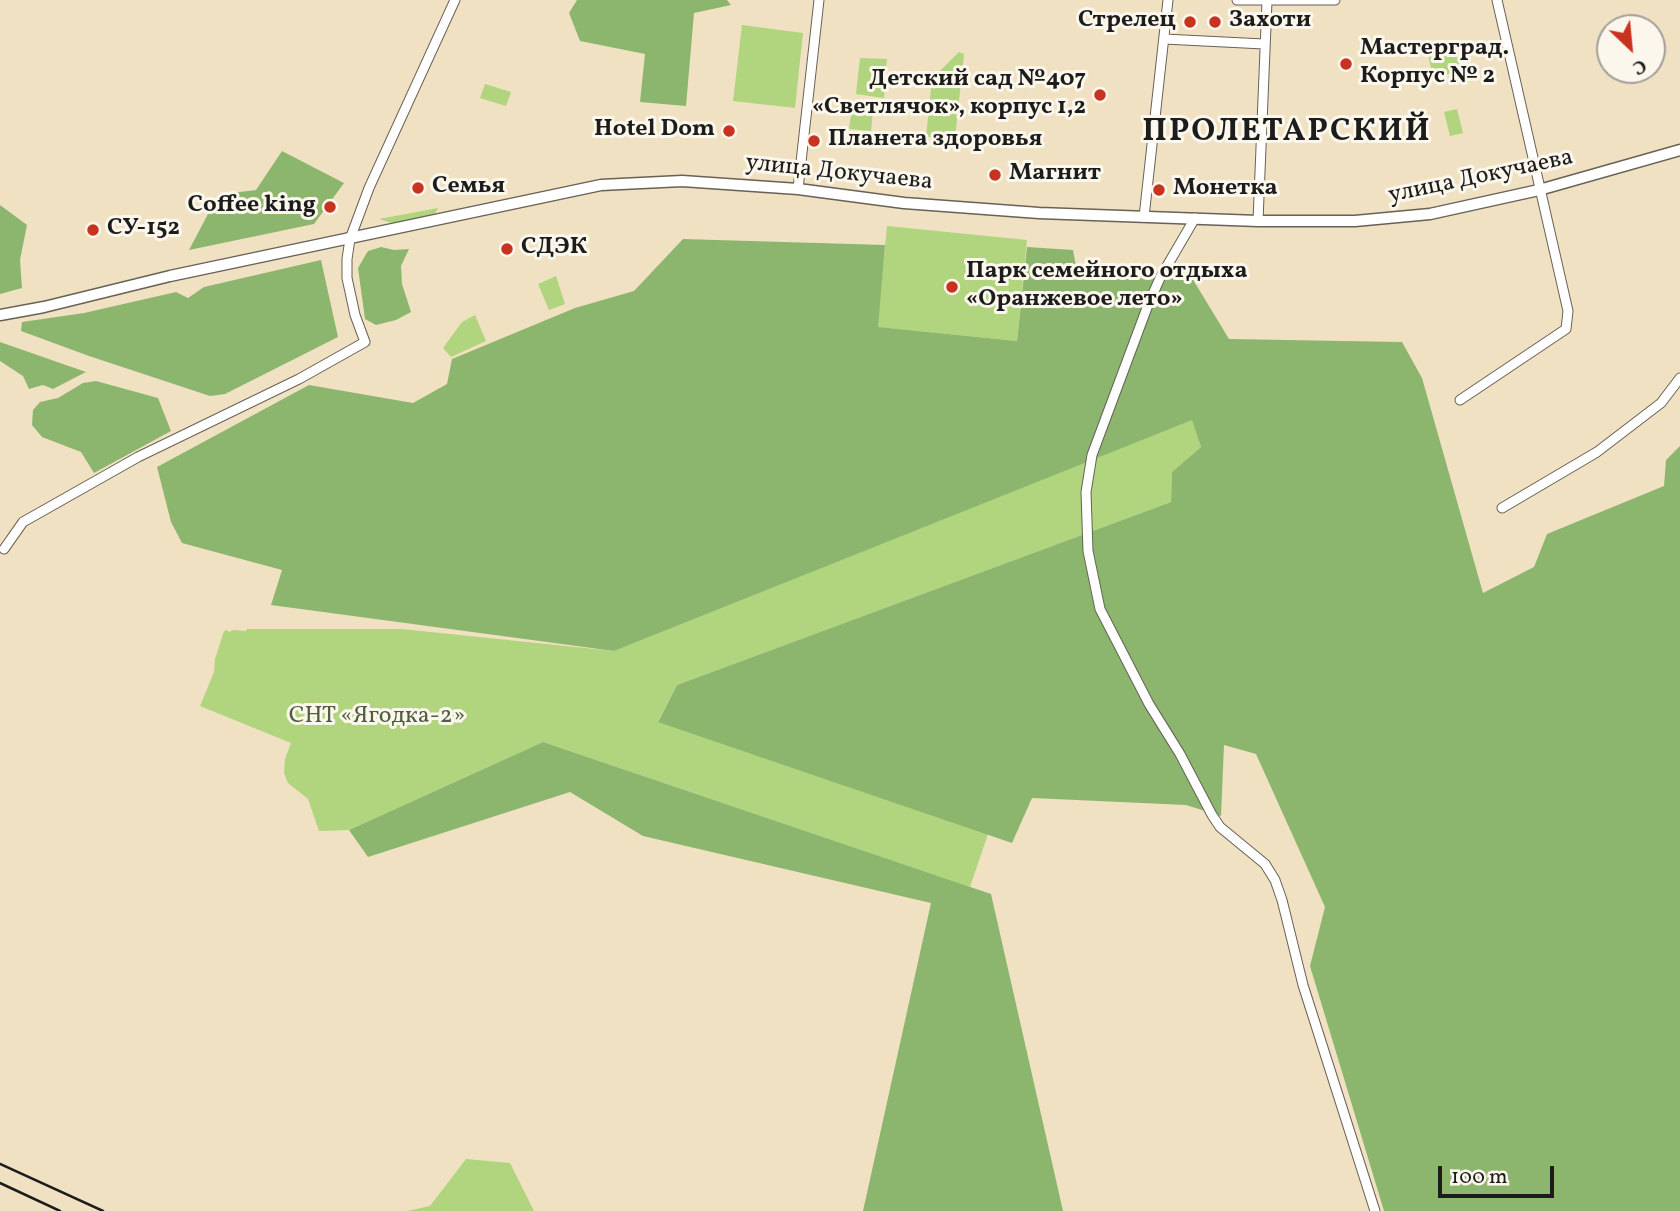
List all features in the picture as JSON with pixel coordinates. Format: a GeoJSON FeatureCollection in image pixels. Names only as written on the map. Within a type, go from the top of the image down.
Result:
{"type":"FeatureCollection","features":[{"type":"Feature","properties":{"kind":"main road","name":"улица Докучаева"},"geometry":{"type":"LineString","coordinates":[[0,315],[44,307],[170,275],[601,185],[681,181],[798,189],[904,203],[994,210],[1332,222],[1413,217],[1539,190],[1680,150]]}},
{"type":"Feature","properties":{"kind":"street"},"geometry":{"type":"LineString","coordinates":[[5,549],[23,522],[138,457],[299,380],[365,342],[355,315],[347,278],[346,259],[350,239],[374,178],[455,0]]}},
{"type":"Feature","properties":{"kind":"street"},"geometry":{"type":"LineString","coordinates":[[798,189],[818,0]]}},
{"type":"Feature","properties":{"kind":"street"},"geometry":{"type":"LineString","coordinates":[[1144,217],[1168,0]]}},
{"type":"Feature","properties":{"kind":"street"},"geometry":{"type":"LineString","coordinates":[[1237,0],[1335,0]]}},
{"type":"Feature","properties":{"kind":"street"},"geometry":{"type":"LineString","coordinates":[[1460,400],[1566,329],[1568,311],[1497,0]]}},
{"type":"Feature","properties":{"kind":"street"},"geometry":{"type":"LineString","coordinates":[[1258,221],[1267,2]]}},
{"type":"Feature","properties":{"kind":"street"},"geometry":{"type":"LineString","coordinates":[[1164,39],[1264,44]]}},
{"type":"Feature","properties":{"kind":"street"},"geometry":{"type":"LineString","coordinates":[[1195,218],[1160,278],[1148,305],[1092,455],[1086,492],[1088,551],[1100,609],[1149,704],[1180,754],[1212,815],[1220,827],[1265,864],[1275,880],[1303,985],[1375,1211]]}},
{"type":"Feature","properties":{"kind":"street"},"geometry":{"type":"LineString","coordinates":[[1502,508],[1597,452],[1661,403],[1680,378]]}},
{"type":"Feature","properties":{"kind":"green space"},"geometry":{"type":"Polygon","coordinates":[[[577,0],[727,0],[731,5],[694,13],[686,106],[640,102],[645,54],[580,41],[569,13],[577,0]]]}},
{"type":"Feature","properties":{"kind":"green space"},"geometry":{"type":"Polygon","coordinates":[[[742,25],[803,33],[795,108],[733,101],[742,25]]]}},
{"type":"Feature","properties":{"kind":"green space"},"geometry":{"type":"Polygon","coordinates":[[[1454,44],[1461,71],[1433,77],[1427,50],[1454,44]]]}},
{"type":"Feature","properties":{"kind":"green space"},"geometry":{"type":"Polygon","coordinates":[[[959,52],[964,54],[955,139],[926,137],[932,79],[959,52]]]}},
{"type":"Feature","properties":{"kind":"green space"},"geometry":{"type":"Polygon","coordinates":[[[860,58],[887,59],[884,98],[856,94],[860,58]]]}},
{"type":"Feature","properties":{"kind":"green space"},"geometry":{"type":"Polygon","coordinates":[[[485,84],[511,92],[506,106],[480,98],[485,84]]]}},
{"type":"Feature","properties":{"kind":"green space"},"geometry":{"type":"Polygon","coordinates":[[[852,108],[873,110],[871,131],[849,129],[852,108]]]}},
{"type":"Feature","properties":{"kind":"green space"},"geometry":{"type":"Polygon","coordinates":[[[1457,109],[1463,133],[1450,136],[1444,112],[1457,109]]]}},
{"type":"Feature","properties":{"kind":"green space"},"geometry":{"type":"Polygon","coordinates":[[[282,151],[344,183],[314,224],[189,250],[208,214],[231,193],[256,190],[282,151]]]}},
{"type":"Feature","properties":{"kind":"green space"},"geometry":{"type":"Polygon","coordinates":[[[0,205],[27,225],[20,260],[22,288],[0,294],[0,205]]]}},
{"type":"Feature","properties":{"kind":"green space"},"geometry":{"type":"Polygon","coordinates":[[[438,208],[435,214],[392,223],[379,219],[438,208]]]}},
{"type":"Feature","properties":{"kind":"green space","name":"Парк семейного отдыха «Оранжевое лето»"},"geometry":{"type":"Polygon","coordinates":[[[887,226],[1027,240],[1017,341],[877,327],[887,226]]]}},
{"type":"Feature","properties":{"kind":"green space"},"geometry":{"type":"Polygon","coordinates":[[[683,239],[885,245],[878,327],[1017,341],[1027,247],[1073,250],[1077,272],[1189,273],[1229,339],[1402,342],[1422,378],[1483,593],[1534,567],[1547,534],[1664,486],[1666,460],[1680,446],[1680,1211],[1384,1211],[1310,966],[1325,907],[1256,754],[1224,745],[1221,816],[1186,805],[1032,798],[1012,843],[658,722],[677,685],[1171,502],[1172,472],[1201,447],[1192,420],[614,651],[271,605],[282,570],[182,543],[171,522],[157,467],[309,385],[413,403],[447,384],[452,359],[575,308],[634,291],[683,239]]]}},
{"type":"Feature","properties":{"kind":"green space"},"geometry":{"type":"Polygon","coordinates":[[[381,247],[409,249],[401,266],[402,284],[411,312],[396,320],[376,325],[365,319],[358,268],[368,251],[381,247]]]}},
{"type":"Feature","properties":{"kind":"green space"},"geometry":{"type":"Polygon","coordinates":[[[321,260],[338,337],[225,394],[210,396],[21,331],[22,322],[84,313],[176,292],[188,298],[204,287],[321,260]]]}},
{"type":"Feature","properties":{"kind":"green space"},"geometry":{"type":"Polygon","coordinates":[[[556,276],[565,304],[549,310],[538,284],[556,276]]]}},
{"type":"Feature","properties":{"kind":"green space"},"geometry":{"type":"Polygon","coordinates":[[[475,315],[486,341],[451,357],[443,348],[462,322],[475,315]]]}},
{"type":"Feature","properties":{"kind":"green space"},"geometry":{"type":"Polygon","coordinates":[[[0,342],[86,372],[53,389],[43,385],[29,389],[23,376],[0,361],[0,342]]]}},
{"type":"Feature","properties":{"kind":"green space"},"geometry":{"type":"Polygon","coordinates":[[[96,381],[158,398],[171,431],[94,473],[81,452],[42,437],[32,425],[33,410],[40,402],[58,398],[83,383],[96,381]]]}},
{"type":"Feature","properties":{"kind":"green space","name":"СНТ «Ягодка-2»"},"geometry":{"type":"Polygon","coordinates":[[[1192,419],[1201,447],[1172,472],[1171,502],[677,685],[658,721],[988,834],[970,887],[543,742],[349,830],[319,831],[308,799],[288,783],[284,773],[285,759],[291,743],[200,706],[214,672],[215,659],[224,631],[227,630],[402,629],[614,651],[1192,419]]]}},
{"type":"Feature","properties":{"kind":"green space"},"geometry":{"type":"Polygon","coordinates":[[[543,742],[991,894],[1063,1211],[863,1211],[931,903],[643,836],[570,792],[368,857],[349,830],[543,742]]]}},
{"type":"Feature","properties":{"kind":"green space"},"geometry":{"type":"Polygon","coordinates":[[[466,1159],[510,1163],[534,1211],[407,1211],[430,1206],[466,1159]]]}},
{"type":"Feature","properties":{"kind":"railway"},"geometry":{"type":"LineString","coordinates":[[0,1164],[103,1211]]}},
{"type":"Feature","properties":{"kind":"railway"},"geometry":{"type":"LineString","coordinates":[[0,1183],[60,1211]]}},
{"type":"Feature","properties":{"kind":"place","name":"Стрелец"},"geometry":{"type":"Point","coordinates":[1190,22]}},
{"type":"Feature","properties":{"kind":"place","name":"Захоти"},"geometry":{"type":"Point","coordinates":[1215,22]}},
{"type":"Feature","properties":{"kind":"place","name":"Мастерград. Корпус № 2"},"geometry":{"type":"Point","coordinates":[1346,64]}},
{"type":"Feature","properties":{"kind":"place","name":"Детский сад №407 «Светлячок», корпус 1,2"},"geometry":{"type":"Point","coordinates":[1100,95]}},
{"type":"Feature","properties":{"kind":"place","name":"Hotel Dom"},"geometry":{"type":"Point","coordinates":[729,131]}},
{"type":"Feature","properties":{"kind":"place","name":"Планета здоровья"},"geometry":{"type":"Point","coordinates":[814,141]}},
{"type":"Feature","properties":{"kind":"place","name":"Магнит"},"geometry":{"type":"Point","coordinates":[995,175]}},
{"type":"Feature","properties":{"kind":"place","name":"Семья"},"geometry":{"type":"Point","coordinates":[418,188]}},
{"type":"Feature","properties":{"kind":"place","name":"Монетка"},"geometry":{"type":"Point","coordinates":[1159,190]}},
{"type":"Feature","properties":{"kind":"place","name":"Coffee king"},"geometry":{"type":"Point","coordinates":[330,207]}},
{"type":"Feature","properties":{"kind":"place","name":"СУ-152"},"geometry":{"type":"Point","coordinates":[93,230]}},
{"type":"Feature","properties":{"kind":"place","name":"СДЭК"},"geometry":{"type":"Point","coordinates":[507,249]}},
{"type":"Feature","properties":{"kind":"place","name":"Парк семейного отдыха «Оранжевое лето»"},"geometry":{"type":"Point","coordinates":[952,287]}},
{"type":"Feature","properties":{"kind":"district","name":"ПРОЛЕТАРСКИЙ"},"geometry":{"type":"Point","coordinates":[1287,134]}}]}
